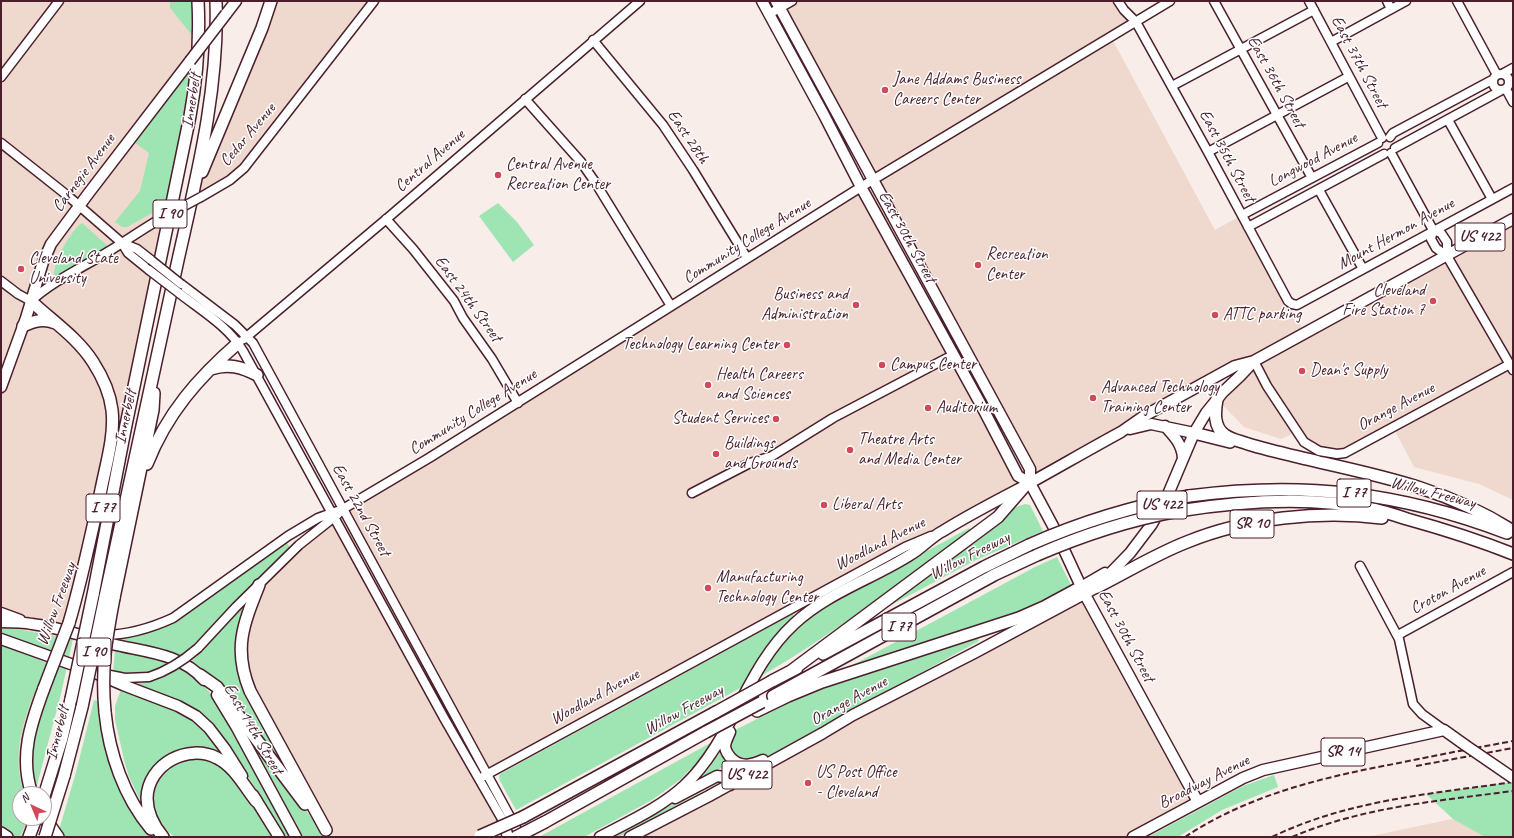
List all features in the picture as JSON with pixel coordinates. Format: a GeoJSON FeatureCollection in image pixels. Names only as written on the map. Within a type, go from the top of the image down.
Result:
{"type":"FeatureCollection","features":[{"type":"Feature","properties":{"kind":"highway","name":"Innerbelt"},"geometry":{"type":"LineString","coordinates":[[47,786],[62,738],[71,699],[190,116],[197,68],[199,19],[198,1]]}},
{"type":"Feature","properties":{"kind":"highway","name":"Innerbelt"},"geometry":{"type":"LineString","coordinates":[[45,837],[64,776],[110,598],[144,414],[197,195],[212,93],[216,45],[216,1]]}},
{"type":"Feature","properties":{"kind":"highway"},"geometry":{"type":"LineString","coordinates":[[197,195],[262,28],[271,1]]}},
{"type":"Feature","properties":{"kind":"highway"},"geometry":{"type":"LineString","coordinates":[[31,301],[73,338],[93,362],[107,390],[112,408],[112,426],[108,454],[80,592]]}},
{"type":"Feature","properties":{"kind":"highway"},"geometry":{"type":"LineString","coordinates":[[23,326],[38,320],[47,320],[55,323]]}},
{"type":"Feature","properties":{"kind":"highway"},"geometry":{"type":"LineString","coordinates":[[136,496],[150,457],[167,423],[185,396],[209,370],[243,339]]}},
{"type":"Feature","properties":{"kind":"highway","name":"I 77"},"geometry":{"type":"LineString","coordinates":[[157,359],[153,410],[136,496],[110,598],[103,683],[105,712],[112,750],[120,775],[139,812],[158,837]]}},
{"type":"Feature","properties":{"kind":"highway"},"geometry":{"type":"LineString","coordinates":[[209,370],[221,366],[231,366],[244,369],[257,375]]}},
{"type":"Feature","properties":{"kind":"highway"},"geometry":{"type":"LineString","coordinates":[[1217,399],[1215,410],[1216,419],[1221,432],[1231,438],[1262,448]]}},
{"type":"Feature","properties":{"kind":"highway","name":"Willow Freeway"},"geometry":{"type":"LineString","coordinates":[[30,786],[27,775],[26,750],[30,726],[69,627],[93,555],[110,474],[126,425]]}},
{"type":"Feature","properties":{"kind":"highway"},"geometry":{"type":"LineString","coordinates":[[1194,433],[1414,485],[1466,505],[1492,518],[1513,531]]}},
{"type":"Feature","properties":{"kind":"highway"},"geometry":{"type":"LineString","coordinates":[[791,671],[998,517],[1028,484]]}},
{"type":"Feature","properties":{"kind":"highway","name":"Willow Freeway"},"geometry":{"type":"LineString","coordinates":[[482,837],[538,809],[977,570],[1029,545],[1097,518],[1144,505],[1189,496],[1232,491],[1280,489],[1313,490],[1355,493],[1404,501],[1470,520],[1513,535]]}},
{"type":"Feature","properties":{"kind":"highway","name":"Willow Freeway"},"geometry":{"type":"LineString","coordinates":[[759,706],[994,575],[1076,539],[1118,525],[1178,511],[1231,504],[1299,502],[1372,509],[1466,536],[1513,554]]}},
{"type":"Feature","properties":{"kind":"highway","name":"SR 10"},"geometry":{"type":"LineString","coordinates":[[1097,587],[1188,542],[1222,531],[1252,524],[1282,519],[1326,515],[1375,517],[1419,522]]}},
{"type":"Feature","properties":{"kind":"highway"},"geometry":{"type":"LineString","coordinates":[[259,585],[242,629],[240,649],[244,674],[250,691],[329,833]]}},
{"type":"Feature","properties":{"kind":"highway"},"geometry":{"type":"LineString","coordinates":[[517,835],[545,822],[586,799],[641,774],[704,736],[759,706],[822,682],[1019,618],[1083,590]]}},
{"type":"Feature","properties":{"kind":"highway"},"geometry":{"type":"LineString","coordinates":[[200,675],[217,687],[329,833]]}},
{"type":"Feature","properties":{"kind":"highway"},"geometry":{"type":"LineString","coordinates":[[163,837],[151,819],[148,805],[148,792],[152,780],[159,769],[170,760],[181,755],[200,753],[218,758],[231,769],[256,801]]}},
{"type":"Feature","properties":{"kind":"highway"},"geometry":{"type":"LineString","coordinates":[[29,837],[33,826]]}},
{"type":"Feature","properties":{"kind":"highway"},"geometry":{"type":"LineString","coordinates":[[50,826],[58,837]]}},
{"type":"Feature","properties":{"kind":"highway"},"geometry":{"type":"LineString","coordinates":[[1,833],[6,837]]}},
{"type":"Feature","properties":{"kind":"main road","name":"Carnegie Avenue"},"geometry":{"type":"LineString","coordinates":[[1,387],[23,326],[43,262],[51,244],[79,205],[236,1]]}},
{"type":"Feature","properties":{"kind":"main road","name":"East 30th Street"},"geometry":{"type":"LineString","coordinates":[[762,1],[1018,476],[1028,484],[1053,526],[1083,590],[1198,802]]}},
{"type":"Feature","properties":{"kind":"main road","name":"East 30th Street"},"geometry":{"type":"LineString","coordinates":[[778,4],[1030,469],[1028,484]]}},
{"type":"Feature","properties":{"kind":"main road","name":"Woodland Avenue"},"geometry":{"type":"LineString","coordinates":[[941,531],[1121,432],[1144,416],[1235,366],[1254,361],[1513,219]]}},
{"type":"Feature","properties":{"kind":"main road","name":"Woodland Avenue"},"geometry":{"type":"LineString","coordinates":[[1083,590],[1097,587],[1130,553],[1152,524],[1164,502],[1194,433],[1217,399],[1254,361]]}},
{"type":"Feature","properties":{"kind":"main road"},"geometry":{"type":"LineString","coordinates":[[1121,432],[1145,425],[1156,425],[1194,433]]}},
{"type":"Feature","properties":{"kind":"main road"},"geometry":{"type":"LineString","coordinates":[[1165,426],[1178,441],[1184,458]]}},
{"type":"Feature","properties":{"kind":"main road","name":"US 422"},"geometry":{"type":"LineString","coordinates":[[600,837],[654,807],[679,790],[696,773],[719,741],[757,670],[770,650],[794,624],[824,602],[911,555],[941,531]]}},
{"type":"Feature","properties":{"kind":"main road"},"geometry":{"type":"LineString","coordinates":[[1083,590],[1114,568]]}},
{"type":"Feature","properties":{"kind":"main road","name":"Orange Avenue"},"geometry":{"type":"LineString","coordinates":[[630,837],[730,785],[853,715],[976,652],[1083,590]]}},
{"type":"Feature","properties":{"kind":"main road"},"geometry":{"type":"LineString","coordinates":[[1,613],[32,624]]}},
{"type":"Feature","properties":{"kind":"main road","name":"East 14th Street"},"geometry":{"type":"LineString","coordinates":[[1,622],[69,627],[112,644],[165,656],[200,675],[224,705],[296,837]]}},
{"type":"Feature","properties":{"kind":"main road","name":"East 14th Street"},"geometry":{"type":"LineString","coordinates":[[1,639],[93,672],[123,686],[169,702],[196,716],[218,738],[279,837]]}},
{"type":"Feature","properties":{"kind":"main road"},"geometry":{"type":"LineString","coordinates":[[742,700],[725,747],[727,754],[732,759],[744,765],[756,764],[820,730],[853,715]]}},
{"type":"Feature","properties":{"kind":"main road"},"geometry":{"type":"LineString","coordinates":[[1444,730],[1513,778]]}},
{"type":"Feature","properties":{"kind":"main road","name":"Broadway Avenue"},"geometry":{"type":"LineString","coordinates":[[1133,837],[1243,778],[1259,772],[1444,730]]}},
{"type":"Feature","properties":{"kind":"main road"},"geometry":{"type":"LineString","coordinates":[[654,807],[690,791],[717,776],[724,777],[730,785]]}},
{"type":"Feature","properties":{"kind":"main road"},"geometry":{"type":"LineString","coordinates":[[503,821],[508,837]]}},
{"type":"Feature","properties":{"kind":"main road"},"geometry":{"type":"LineString","coordinates":[[517,835],[525,837]]}},
{"type":"Feature","properties":{"kind":"street"},"geometry":{"type":"LineString","coordinates":[[1,77],[59,1]]}},
{"type":"Feature","properties":{"kind":"street","name":"Cedar Avenue"},"geometry":{"type":"LineString","coordinates":[[31,301],[47,287],[122,243],[197,195],[230,180],[244,168],[374,1]]}},
{"type":"Feature","properties":{"kind":"street","name":"Central Avenue"},"geometry":{"type":"LineString","coordinates":[[243,339],[386,219],[525,98],[640,1]]}},
{"type":"Feature","properties":{"kind":"street"},"geometry":{"type":"LineString","coordinates":[[769,14],[778,4],[792,1]]}},
{"type":"Feature","properties":{"kind":"street","name":"East 35th Street"},"geometry":{"type":"LineString","coordinates":[[1118,1],[1124,10],[1136,22],[1288,301],[1292,304]]}},
{"type":"Feature","properties":{"kind":"street","name":"Community College Avenue"},"geometry":{"type":"LineString","coordinates":[[334,514],[518,403],[861,187],[1170,1]]}},
{"type":"Feature","properties":{"kind":"street","name":"East 36th Street"},"geometry":{"type":"LineString","coordinates":[[1214,1],[1312,178]]}},
{"type":"Feature","properties":{"kind":"street","name":"East 37th Street"},"geometry":{"type":"LineString","coordinates":[[1309,1],[1383,139]]}},
{"type":"Feature","properties":{"kind":"street"},"geometry":{"type":"LineString","coordinates":[[1387,1],[1391,9]]}},
{"type":"Feature","properties":{"kind":"street"},"geometry":{"type":"LineString","coordinates":[[1331,42],[1406,1]]}},
{"type":"Feature","properties":{"kind":"street"},"geometry":{"type":"LineString","coordinates":[[1457,1],[1498,76]]}},
{"type":"Feature","properties":{"kind":"street"},"geometry":{"type":"LineString","coordinates":[[1172,86],[1314,10]]}},
{"type":"Feature","properties":{"kind":"street","name":"East 28th"},"geometry":{"type":"LineString","coordinates":[[593,40],[662,125],[693,170],[747,258]]}},
{"type":"Feature","properties":{"kind":"street","name":"Longwood Avenue"},"geometry":{"type":"LineString","coordinates":[[1242,215],[1513,68]]}},
{"type":"Feature","properties":{"kind":"street"},"geometry":{"type":"LineString","coordinates":[[1208,152],[1348,76]]}},
{"type":"Feature","properties":{"kind":"street"},"geometry":{"type":"LineString","coordinates":[[1498,76],[1509,78],[1507,88],[1513,102]]}},
{"type":"Feature","properties":{"kind":"street"},"geometry":{"type":"LineString","coordinates":[[1498,76],[1494,86],[1507,88]]}},
{"type":"Feature","properties":{"kind":"street","name":"Longwood Avenue"},"geometry":{"type":"LineString","coordinates":[[1248,227],[1507,88]]}},
{"type":"Feature","properties":{"kind":"street"},"geometry":{"type":"LineString","coordinates":[[525,98],[581,162],[592,177],[671,306]]}},
{"type":"Feature","properties":{"kind":"street"},"geometry":{"type":"LineString","coordinates":[[1448,120],[1492,199]]}},
{"type":"Feature","properties":{"kind":"street"},"geometry":{"type":"LineString","coordinates":[[1383,139],[1395,143],[1390,152],[1380,151],[1383,139]]}},
{"type":"Feature","properties":{"kind":"street","name":"East 22nd Street"},"geometry":{"type":"LineString","coordinates":[[1,143],[79,205],[122,243],[128,253],[149,270],[223,326],[255,348],[488,774],[517,835]]}},
{"type":"Feature","properties":{"kind":"street"},"geometry":{"type":"LineString","coordinates":[[1390,152],[1433,230],[1431,240],[1436,248],[1447,256],[1511,367]]}},
{"type":"Feature","properties":{"kind":"street","name":"Mount Hermon Avenue"},"geometry":{"type":"LineString","coordinates":[[1292,304],[1297,304],[1364,269],[1433,230],[1513,188]]}},
{"type":"Feature","properties":{"kind":"street"},"geometry":{"type":"LineString","coordinates":[[1319,190],[1364,269]]}},
{"type":"Feature","properties":{"kind":"street","name":"East 24th Street"},"geometry":{"type":"LineString","coordinates":[[386,219],[413,249],[454,301],[463,318],[492,359],[518,403]]}},
{"type":"Feature","properties":{"kind":"street"},"geometry":{"type":"LineString","coordinates":[[1433,230],[1441,233],[1447,242],[1447,256]]}},
{"type":"Feature","properties":{"kind":"street","name":"East 22nd Street"},"geometry":{"type":"LineString","coordinates":[[122,243],[137,249],[235,325],[243,339],[257,375],[444,718],[503,821],[517,835]]}},
{"type":"Feature","properties":{"kind":"street"},"geometry":{"type":"LineString","coordinates":[[1,280],[18,294],[31,301]]}},
{"type":"Feature","properties":{"kind":"street"},"geometry":{"type":"LineString","coordinates":[[692,493],[750,463],[772,456],[833,418],[947,358]]}},
{"type":"Feature","properties":{"kind":"street","name":"Orange Avenue"},"geometry":{"type":"LineString","coordinates":[[1254,361],[1267,386],[1297,434],[1304,442],[1319,451],[1337,454],[1345,452],[1511,367]]}},
{"type":"Feature","properties":{"kind":"street"},"geometry":{"type":"LineString","coordinates":[[93,672],[124,678],[149,677],[183,661],[198,648],[236,607],[298,545],[334,514]]}},
{"type":"Feature","properties":{"kind":"street"},"geometry":{"type":"LineString","coordinates":[[69,627],[98,635],[114,635],[153,627],[173,618],[288,536],[318,518],[334,514]]}},
{"type":"Feature","properties":{"kind":"street","name":"Woodland Avenue"},"geometry":{"type":"LineString","coordinates":[[479,779],[905,547],[941,531]]}},
{"type":"Feature","properties":{"kind":"street"},"geometry":{"type":"LineString","coordinates":[[1360,566],[1398,635],[1402,646],[1413,704],[1422,714],[1444,730]]}},
{"type":"Feature","properties":{"kind":"street","name":"Croton Avenue"},"geometry":{"type":"LineString","coordinates":[[1398,635],[1513,572]]}},
{"type":"Feature","properties":{"kind":"shaded area"},"geometry":{"type":"Polygon","coordinates":[[[1,1],[170,1],[170,8],[198,43],[126,425],[110,474],[95,546],[86,579],[38,703],[33,786],[12,786],[12,826],[33,826],[29,837],[1,837],[1,1]]]}},
{"type":"Feature","properties":{"kind":"shaded area"},"geometry":{"type":"Polygon","coordinates":[[[271,1],[374,1],[244,168],[201,197],[193,193],[271,1]]]}},
{"type":"Feature","properties":{"kind":"shaded area"},"geometry":{"type":"Polygon","coordinates":[[[792,1],[1119,1],[1136,22],[1111,37],[1215,230],[1242,215],[1305,333],[1513,219],[1513,500],[1479,484],[1414,467],[1393,427],[1345,453],[1319,451],[1296,432],[1281,439],[1244,427],[1217,399],[1253,362],[479,779],[503,821],[477,837],[333,837],[326,830],[250,691],[241,658],[259,585],[343,509],[873,180],[780,7],[792,1]]]}},
{"type":"Feature","properties":{"kind":"shaded area"},"geometry":{"type":"Polygon","coordinates":[[[1084,593],[1198,802],[1133,837],[630,837],[1084,593]]]}},
{"type":"Feature","properties":{"kind":"shaded area"},"geometry":{"type":"Polygon","coordinates":[[[1513,806],[1513,837],[1367,837],[1513,806]]]}},
{"type":"Feature","properties":{"kind":"green space"},"geometry":{"type":"Polygon","coordinates":[[[170,1],[198,1],[198,43],[170,8],[170,1]]]}},
{"type":"Feature","properties":{"kind":"green space"},"geometry":{"type":"Polygon","coordinates":[[[198,53],[172,202],[127,227],[122,227],[115,222],[140,191],[149,153],[130,139],[198,53]]]}},
{"type":"Feature","properties":{"kind":"green space"},"geometry":{"type":"Polygon","coordinates":[[[498,203],[517,222],[534,245],[513,262],[479,216],[498,203]]]}},
{"type":"Feature","properties":{"kind":"green space"},"geometry":{"type":"Polygon","coordinates":[[[82,223],[110,248],[54,278],[56,265],[67,240],[82,223]]]}},
{"type":"Feature","properties":{"kind":"green space"},"geometry":{"type":"Polygon","coordinates":[[[1025,504],[1030,505],[1043,531],[976,560],[878,612],[1016,507],[1025,504]]]}},
{"type":"Feature","properties":{"kind":"green space"},"geometry":{"type":"Polygon","coordinates":[[[969,528],[971,530],[842,625],[761,676],[783,644],[809,619],[830,604],[969,528]]]}},
{"type":"Feature","properties":{"kind":"green space"},"geometry":{"type":"Polygon","coordinates":[[[287,543],[290,547],[182,656],[167,650],[121,639],[121,637],[144,634],[181,619],[264,557],[287,543]]]}},
{"type":"Feature","properties":{"kind":"green space"},"geometry":{"type":"Polygon","coordinates":[[[1057,557],[1072,587],[1048,603],[852,668],[851,666],[1035,567],[1057,557]]]}},
{"type":"Feature","properties":{"kind":"green space"},"geometry":{"type":"Polygon","coordinates":[[[241,609],[244,612],[238,657],[283,757],[279,760],[239,706],[203,670],[191,662],[241,609]]]}},
{"type":"Feature","properties":{"kind":"green space"},"geometry":{"type":"Polygon","coordinates":[[[793,614],[794,616],[772,640],[744,686],[516,810],[500,781],[500,774],[793,614]]]}},
{"type":"Feature","properties":{"kind":"green space"},"geometry":{"type":"Polygon","coordinates":[[[1,626],[58,637],[52,651],[1,633],[1,626]]]}},
{"type":"Feature","properties":{"kind":"green space"},"geometry":{"type":"Polygon","coordinates":[[[72,634],[74,634],[61,694],[37,786],[35,786],[30,771],[29,752],[33,731],[39,711],[72,634]]]}},
{"type":"Feature","properties":{"kind":"green space"},"geometry":{"type":"Polygon","coordinates":[[[977,637],[979,641],[770,755],[749,762],[737,759],[732,752],[730,743],[733,731],[807,694],[977,637]]]}},
{"type":"Feature","properties":{"kind":"green space"},"geometry":{"type":"Polygon","coordinates":[[[1,644],[47,663],[28,710],[23,727],[18,761],[23,786],[12,786],[12,826],[25,826],[20,837],[9,834],[1,826],[1,644]]]}},
{"type":"Feature","properties":{"kind":"green space"},"geometry":{"type":"Polygon","coordinates":[[[115,650],[159,660],[172,665],[184,671],[206,689],[217,701],[292,837],[286,837],[227,743],[214,727],[177,700],[136,684],[154,680],[151,671],[134,674],[113,672],[115,650]]]}},
{"type":"Feature","properties":{"kind":"green space"},"geometry":{"type":"Polygon","coordinates":[[[121,689],[164,704],[185,714],[210,734],[228,759],[223,757],[166,759],[144,801],[141,802],[129,777],[115,720],[115,706],[121,689]]]}},
{"type":"Feature","properties":{"kind":"green space"},"geometry":{"type":"Polygon","coordinates":[[[94,700],[100,702],[142,822],[154,837],[66,837],[59,830],[76,772],[94,700]]]}},
{"type":"Feature","properties":{"kind":"green space"},"geometry":{"type":"Polygon","coordinates":[[[249,734],[326,837],[301,837],[246,735],[249,734]]]}},
{"type":"Feature","properties":{"kind":"green space"},"geometry":{"type":"Polygon","coordinates":[[[714,741],[693,770],[691,768],[681,779],[652,800],[584,837],[539,837],[714,741]]]}},
{"type":"Feature","properties":{"kind":"green space"},"geometry":{"type":"Polygon","coordinates":[[[721,751],[742,770],[733,775],[730,770],[721,768],[703,778],[702,777],[721,751]]]}},
{"type":"Feature","properties":{"kind":"green space"},"geometry":{"type":"Polygon","coordinates":[[[195,757],[218,761],[237,779],[273,837],[174,837],[161,824],[155,807],[154,797],[156,787],[167,771],[185,760],[195,757]]]}},
{"type":"Feature","properties":{"kind":"green space"},"geometry":{"type":"Polygon","coordinates":[[[1274,775],[1278,787],[1222,810],[1178,837],[1148,837],[1243,786],[1274,775]]]}},
{"type":"Feature","properties":{"kind":"green space"},"geometry":{"type":"Polygon","coordinates":[[[715,781],[721,781],[619,837],[612,837],[715,781]]]}},
{"type":"Feature","properties":{"kind":"green space"},"geometry":{"type":"Polygon","coordinates":[[[1513,782],[1513,837],[1485,837],[1453,819],[1426,794],[1513,782]]]}},
{"type":"Feature","properties":{"kind":"railway"},"geometry":{"type":"LineString","coordinates":[[1185,837],[1235,809],[1262,798],[1315,781],[1371,768],[1513,741]]}},
{"type":"Feature","properties":{"kind":"railway"},"geometry":{"type":"LineString","coordinates":[[1416,766],[1513,748]]}},
{"type":"Feature","properties":{"kind":"railway"},"geometry":{"type":"LineString","coordinates":[[1272,837],[1330,814],[1390,800],[1513,782]]}},
{"type":"Feature","properties":{"kind":"railway"},"geometry":{"type":"LineString","coordinates":[[1292,837],[1346,819],[1401,806],[1513,791]]}},
{"type":"Feature","properties":{"kind":"place","name":"Jane Addams Business Careers Center"},"geometry":{"type":"Point","coordinates":[885,90]}},
{"type":"Feature","properties":{"kind":"place","name":"Central Avenue Recreation Center"},"geometry":{"type":"Point","coordinates":[498,175]}},
{"type":"Feature","properties":{"kind":"place","name":"Recreation Center"},"geometry":{"type":"Point","coordinates":[978,265]}},
{"type":"Feature","properties":{"kind":"place","name":"Cleveland State University"},"geometry":{"type":"Point","coordinates":[21,269]}},
{"type":"Feature","properties":{"kind":"place","name":"Cleveland Fire Station 7"},"geometry":{"type":"Point","coordinates":[1433,301]}},
{"type":"Feature","properties":{"kind":"place","name":"Business and Administration"},"geometry":{"type":"Point","coordinates":[856,305]}},
{"type":"Feature","properties":{"kind":"place","name":"ATTC parking"},"geometry":{"type":"Point","coordinates":[1215,315]}},
{"type":"Feature","properties":{"kind":"place","name":"Technology Learning Center"},"geometry":{"type":"Point","coordinates":[787,345]}},
{"type":"Feature","properties":{"kind":"place","name":"Campus Center"},"geometry":{"type":"Point","coordinates":[882,365]}},
{"type":"Feature","properties":{"kind":"place","name":"Dean's Supply"},"geometry":{"type":"Point","coordinates":[1302,371]}},
{"type":"Feature","properties":{"kind":"place","name":"Health Careers and Sciences"},"geometry":{"type":"Point","coordinates":[708,385]}},
{"type":"Feature","properties":{"kind":"place","name":"Advanced Technology Training Center"},"geometry":{"type":"Point","coordinates":[1093,398]}},
{"type":"Feature","properties":{"kind":"place","name":"Auditorium"},"geometry":{"type":"Point","coordinates":[928,408]}},
{"type":"Feature","properties":{"kind":"place","name":"Student Services"},"geometry":{"type":"Point","coordinates":[776,419]}},
{"type":"Feature","properties":{"kind":"place","name":"Theatre Arts and Media Center"},"geometry":{"type":"Point","coordinates":[850,450]}},
{"type":"Feature","properties":{"kind":"place","name":"Buildings and Grounds"},"geometry":{"type":"Point","coordinates":[716,454]}},
{"type":"Feature","properties":{"kind":"place","name":"Liberal Arts"},"geometry":{"type":"Point","coordinates":[824,505]}},
{"type":"Feature","properties":{"kind":"place","name":"Manufacturing Technology Center"},"geometry":{"type":"Point","coordinates":[708,588]}},
{"type":"Feature","properties":{"kind":"place","name":"US Post Office - Cleveland"},"geometry":{"type":"Point","coordinates":[808,783]}}]}
